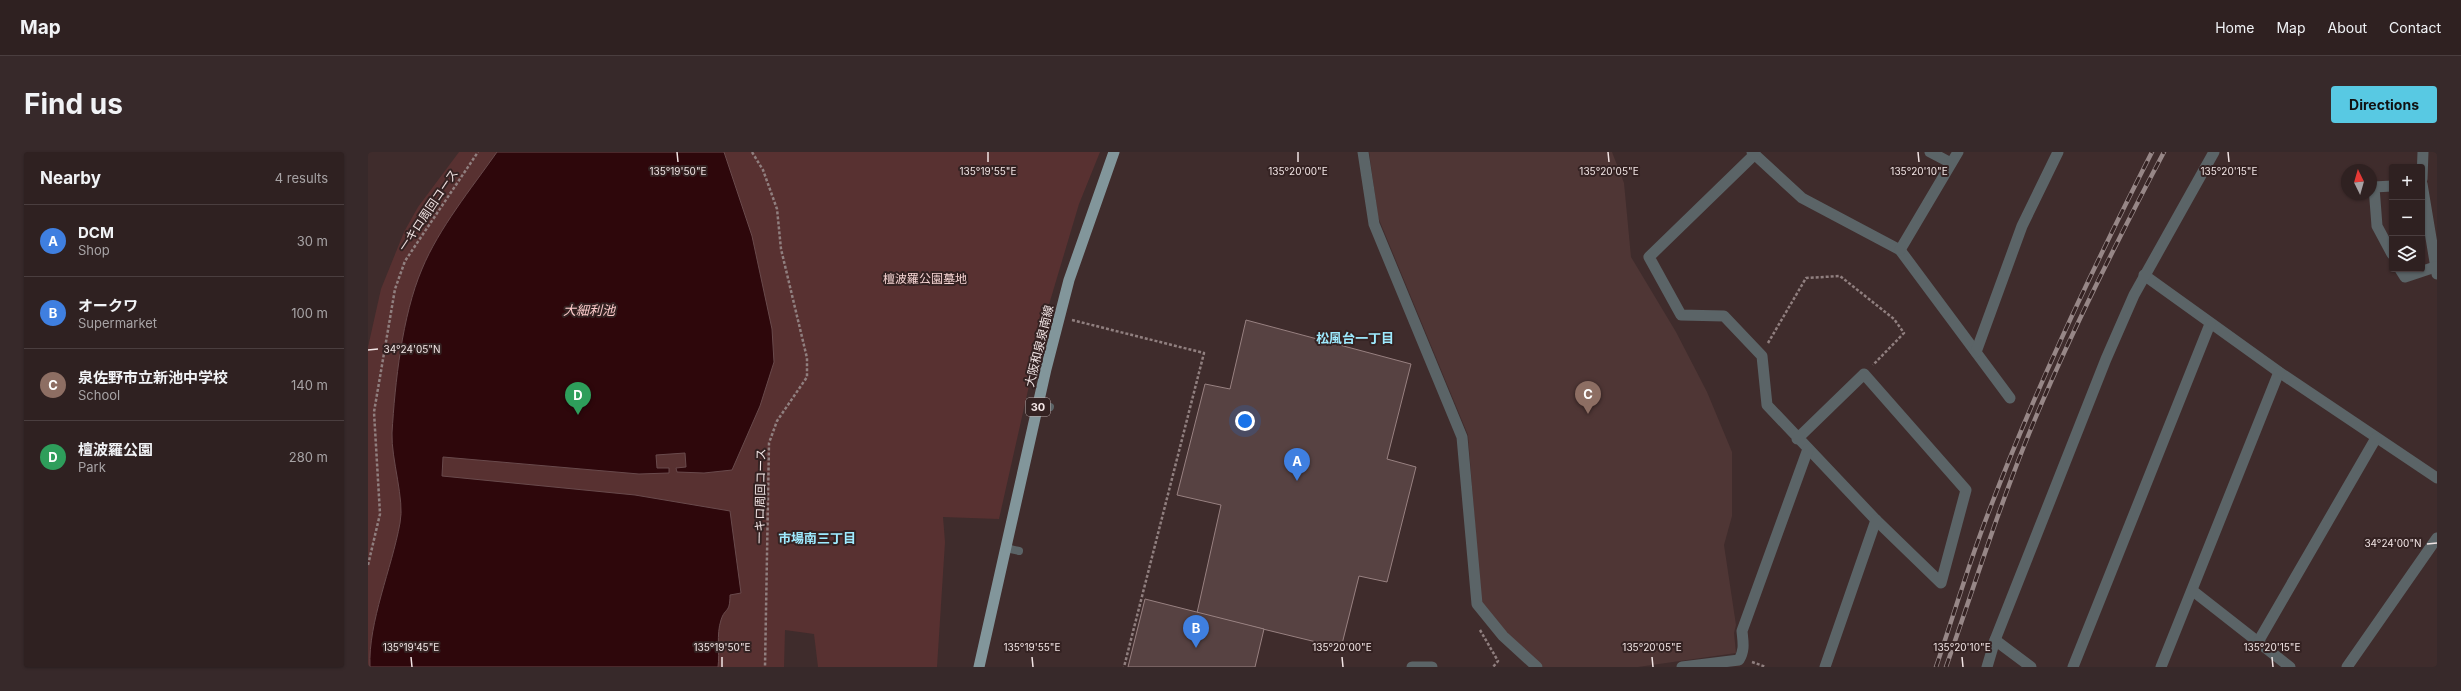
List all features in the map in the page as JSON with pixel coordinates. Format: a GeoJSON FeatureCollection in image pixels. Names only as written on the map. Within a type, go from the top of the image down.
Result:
{"type":"FeatureCollection","features":[{"type":"Feature","properties":{"kind":"main road","name":"大阪和泉泉南線"},"geometry":{"type":"LineString","coordinates":[[979,667],[1038,404],[1059,318],[1069,280],[1114,152]]}},
{"type":"Feature","properties":{"kind":"street"},"geometry":{"type":"LineString","coordinates":[[1363,152],[1374,224],[1462,437],[1477,604],[1503,636],[1537,667]]}},
{"type":"Feature","properties":{"kind":"street"},"geometry":{"type":"LineString","coordinates":[[1930,152],[1951,163]]}},
{"type":"Feature","properties":{"kind":"street"},"geometry":{"type":"LineString","coordinates":[[1900,250],[1958,152]]}},
{"type":"Feature","properties":{"kind":"street"},"geometry":{"type":"LineString","coordinates":[[1976,352],[2022,226],[2058,152]]}},
{"type":"Feature","properties":{"kind":"street"},"geometry":{"type":"LineString","coordinates":[[1987,667],[1995,640],[2106,359],[2144,275],[2214,152]]}},
{"type":"Feature","properties":{"kind":"street"},"geometry":{"type":"LineString","coordinates":[[2423,152],[2423,164]]}},
{"type":"Feature","properties":{"kind":"street"},"geometry":{"type":"LineString","coordinates":[[1797,439],[1864,374],[1966,490],[1941,583],[1876,520],[1797,439],[1767,405],[1762,356],[1724,316],[1681,315],[1649,257],[1754,153],[1802,198],[1900,250],[2010,398]]}},
{"type":"Feature","properties":{"kind":"street"},"geometry":{"type":"LineString","coordinates":[[2389,186],[2374,187],[2377,226],[2389,248]]}},
{"type":"Feature","properties":{"kind":"street"},"geometry":{"type":"LineString","coordinates":[[2402,272],[2405,277],[2436,271],[2425,200]]}},
{"type":"Feature","properties":{"kind":"street"},"geometry":{"type":"LineString","coordinates":[[2144,275],[2210,324],[2279,372],[2437,478]]}},
{"type":"Feature","properties":{"kind":"street"},"geometry":{"type":"LineString","coordinates":[[2073,667],[2210,324]]}},
{"type":"Feature","properties":{"kind":"street"},"geometry":{"type":"LineString","coordinates":[[2163,666],[2279,372]]}},
{"type":"Feature","properties":{"kind":"street"},"geometry":{"type":"LineString","coordinates":[[2258,642],[2376,438]]}},
{"type":"Feature","properties":{"kind":"street"},"geometry":{"type":"LineString","coordinates":[[1682,667],[1739,660],[1743,652],[1742,631],[1808,449]]}},
{"type":"Feature","properties":{"kind":"street"},"geometry":{"type":"LineString","coordinates":[[1825,667],[1876,520]]}},
{"type":"Feature","properties":{"kind":"street"},"geometry":{"type":"LineString","coordinates":[[2347,667],[2437,538]]}},
{"type":"Feature","properties":{"kind":"street"},"geometry":{"type":"LineString","coordinates":[[2193,591],[2290,667]]}},
{"type":"Feature","properties":{"kind":"street"},"geometry":{"type":"LineString","coordinates":[[1995,640],[2031,667]]}},
{"type":"Feature","properties":{"kind":"street"},"geometry":{"type":"LineString","coordinates":[[1412,667],[1432,667]]}},
{"type":"Feature","properties":{"kind":"lane"},"geometry":{"type":"LineString","coordinates":[[1038,404],[1050,407]]}},
{"type":"Feature","properties":{"kind":"lane"},"geometry":{"type":"LineString","coordinates":[[1006,548],[1019,551]]}},
{"type":"Feature","properties":{"kind":"path","name":"一キロ周回コース"},"geometry":{"type":"LineString","coordinates":[[368,565],[380,514],[374,412],[395,289],[408,255],[478,152]]}},
{"type":"Feature","properties":{"kind":"path","name":"一キロ周回コース"},"geometry":{"type":"LineString","coordinates":[[752,152],[763,170],[777,209],[781,249],[807,358],[807,377],[777,421],[769,443],[765,667]]}},
{"type":"Feature","properties":{"kind":"path"},"geometry":{"type":"LineString","coordinates":[[1762,356],[1806,278],[1840,276],[1894,319],[1904,333],[1864,374]]}},
{"type":"Feature","properties":{"kind":"path"},"geometry":{"type":"LineString","coordinates":[[1059,318],[1204,353],[1124,667]]}},
{"type":"Feature","properties":{"kind":"path"},"geometry":{"type":"LineString","coordinates":[[1479,624],[1480,632],[1498,661],[1493,667]]}},
{"type":"Feature","properties":{"kind":"shaded area"},"geometry":{"type":"Polygon","coordinates":[[[1369,152],[1612,152],[1624,183],[1631,257],[1676,332],[1707,392],[1732,452],[1732,516],[1724,545],[1736,625],[1734,633],[1736,653],[1638,667],[1543,667],[1505,631],[1481,603],[1468,435],[1378,217],[1369,152]]]}},
{"type":"Feature","properties":{"kind":"green space","name":"檀波羅公園墓地"},"geometry":{"type":"Polygon","coordinates":[[[459,152],[1100,152],[1079,204],[1042,328],[999,519],[943,517],[945,542],[937,667],[818,667],[814,634],[785,630],[784,667],[368,667],[368,347],[381,289],[404,232],[418,207],[459,152]]]}},
{"type":"Feature","properties":{"kind":"water","name":"大細利池"},"geometry":{"type":"Polygon","coordinates":[[[497,152],[724,152],[752,236],[772,329],[774,362],[760,406],[732,470],[704,473],[677,472],[676,468],[686,467],[685,453],[656,455],[657,468],[669,468],[669,473],[639,474],[443,457],[442,476],[635,495],[730,511],[741,593],[730,595],[728,608],[721,620],[719,632],[718,667],[370,667],[370,650],[373,632],[401,514],[401,503],[392,443],[392,433],[395,393],[409,307],[422,269],[437,239],[456,209],[497,152]]]}},
{"type":"Feature","properties":{"kind":"building"},"geometry":{"type":"Polygon","coordinates":[[[1246,320],[1411,364],[1387,459],[1416,467],[1387,582],[1359,576],[1341,648],[1197,613],[1221,505],[1177,495],[1205,384],[1230,389],[1246,320]]]}},
{"type":"Feature","properties":{"kind":"building"},"geometry":{"type":"Polygon","coordinates":[[[1145,599],[1264,629],[1255,667],[1128,667],[1145,599]]]}},
{"type":"Feature","properties":{"kind":"railway"},"geometry":{"type":"LineString","coordinates":[[1936,667],[1977,544],[2021,431],[2084,290],[2152,152]]}},
{"type":"Feature","properties":{"kind":"railway"},"geometry":{"type":"LineString","coordinates":[[1946,667],[2000,511],[2035,419],[2096,284],[2164,152]]}},
{"type":"Feature","properties":{"kind":"place","name":"泉佐野市立新池中学校"},"geometry":{"type":"Point","coordinates":[1588,414]}},
{"type":"Feature","properties":{"kind":"place","name":"檀波羅公園"},"geometry":{"type":"Point","coordinates":[578,415]}},
{"type":"Feature","properties":{"kind":"place","name":"DCM"},"geometry":{"type":"Point","coordinates":[1297,481]}},
{"type":"Feature","properties":{"kind":"place","name":"オークワ"},"geometry":{"type":"Point","coordinates":[1196,648]}},
{"type":"Feature","properties":{"kind":"district","name":"松風台一丁目"},"geometry":{"type":"Point","coordinates":[1355,338]}},
{"type":"Feature","properties":{"kind":"district","name":"市場南三丁目"},"geometry":{"type":"Point","coordinates":[817,538]}}]}
